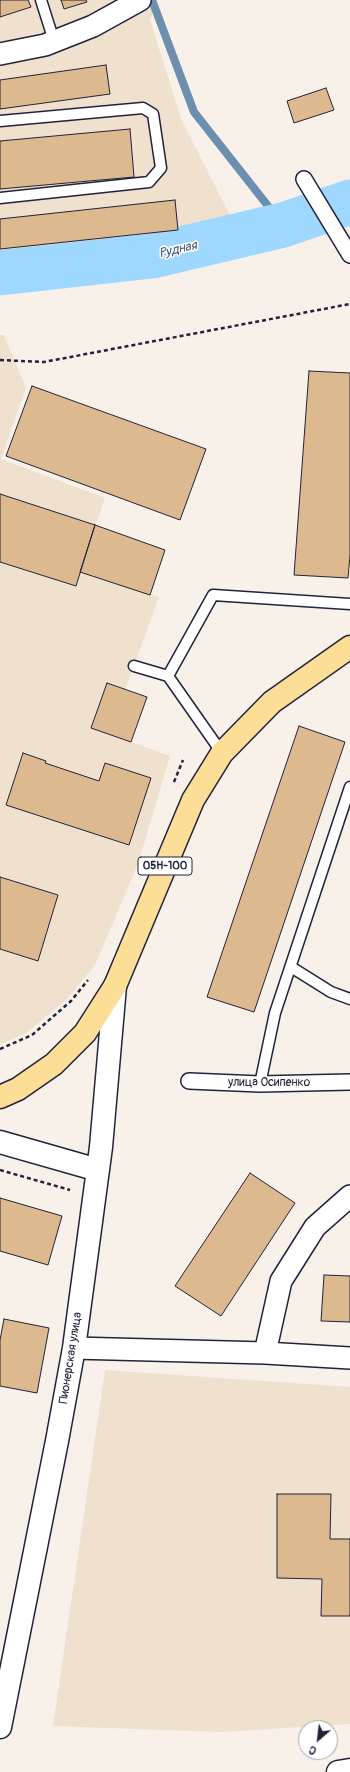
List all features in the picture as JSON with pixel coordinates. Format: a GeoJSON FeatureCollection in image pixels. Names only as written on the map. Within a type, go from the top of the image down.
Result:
{"type":"FeatureCollection","features":[{"type":"Feature","properties":{"kind":"main road","name":"05Н-100"},"geometry":{"type":"LineString","coordinates":[[0,1097],[18,1089],[54,1064],[85,1033],[115,986],[193,800],[222,753],[272,702],[350,648]]}},
{"type":"Feature","properties":{"kind":"main road","name":"Пионерская улица"},"geometry":{"type":"LineString","coordinates":[[0,1727],[74,1348],[98,1170],[115,986]]}},
{"type":"Feature","properties":{"kind":"main road"},"geometry":{"type":"LineString","coordinates":[[0,1142],[98,1170]]}},
{"type":"Feature","properties":{"kind":"main road"},"geometry":{"type":"LineString","coordinates":[[338,1772],[350,1770]]}},
{"type":"Feature","properties":{"kind":"street"},"geometry":{"type":"LineString","coordinates":[[0,54],[45,45],[93,26],[140,0]]}},
{"type":"Feature","properties":{"kind":"street"},"geometry":{"type":"LineString","coordinates":[[304,179],[350,255]]}},
{"type":"Feature","properties":{"kind":"street","name":"улица Осипенко"},"geometry":{"type":"LineString","coordinates":[[189,1081],[260,1084],[350,1082]]}},
{"type":"Feature","properties":{"kind":"street"},"geometry":{"type":"LineString","coordinates":[[265,1353],[281,1281],[315,1227],[350,1196]]}},
{"type":"Feature","properties":{"kind":"street"},"geometry":{"type":"LineString","coordinates":[[74,1348],[265,1353],[350,1358]]}},
{"type":"Feature","properties":{"kind":"lane"},"geometry":{"type":"LineString","coordinates":[[41,0],[54,41]]}},
{"type":"Feature","properties":{"kind":"lane"},"geometry":{"type":"LineString","coordinates":[[0,121],[143,108],[153,114],[161,168],[149,182],[0,198]]}},
{"type":"Feature","properties":{"kind":"lane"},"geometry":{"type":"LineString","coordinates":[[168,676],[213,595],[350,604]]}},
{"type":"Feature","properties":{"kind":"lane"},"geometry":{"type":"LineString","coordinates":[[134,666],[168,676],[222,753]]}},
{"type":"Feature","properties":{"kind":"lane"},"geometry":{"type":"LineString","coordinates":[[260,1084],[275,1014],[350,787]]}},
{"type":"Feature","properties":{"kind":"lane"},"geometry":{"type":"LineString","coordinates":[[291,967],[331,992],[350,999]]}},
{"type":"Feature","properties":{"kind":"path"},"geometry":{"type":"LineString","coordinates":[[0,360],[44,362],[350,304]]}},
{"type":"Feature","properties":{"kind":"path"},"geometry":{"type":"LineString","coordinates":[[172,788],[182,760]]}},
{"type":"Feature","properties":{"kind":"path"},"geometry":{"type":"LineString","coordinates":[[0,1049],[32,1035],[71,1001],[89,979]]}},
{"type":"Feature","properties":{"kind":"path"},"geometry":{"type":"LineString","coordinates":[[0,1170],[94,1197]]}},
{"type":"Feature","properties":{"kind":"shaded area"},"geometry":{"type":"Polygon","coordinates":[[[0,0],[158,0],[150,20],[182,121],[234,223],[138,244],[0,255],[0,0]]]}},
{"type":"Feature","properties":{"kind":"shaded area"},"geometry":{"type":"Polygon","coordinates":[[[0,335],[4,335],[26,388],[1,459],[105,498],[80,571],[159,597],[125,690],[131,742],[170,756],[138,864],[95,965],[67,999],[29,1031],[0,1045],[0,335]]]}},
{"type":"Feature","properties":{"kind":"shaded area"},"geometry":{"type":"Polygon","coordinates":[[[105,1370],[350,1387],[350,1724],[338,1725],[338,1720],[298,1720],[298,1727],[221,1732],[53,1726],[105,1370]]]}},
{"type":"Feature","properties":{"kind":"building"},"geometry":{"type":"Polygon","coordinates":[[[0,0],[28,0],[31,7],[0,17],[0,0]]]}},
{"type":"Feature","properties":{"kind":"building"},"geometry":{"type":"Polygon","coordinates":[[[61,0],[86,0],[87,2],[64,9],[61,0]]]}},
{"type":"Feature","properties":{"kind":"building"},"geometry":{"type":"Polygon","coordinates":[[[106,65],[110,94],[0,109],[0,80],[106,65]]]}},
{"type":"Feature","properties":{"kind":"building"},"geometry":{"type":"Polygon","coordinates":[[[326,88],[334,110],[294,123],[287,101],[326,88]]]}},
{"type":"Feature","properties":{"kind":"building"},"geometry":{"type":"Polygon","coordinates":[[[130,129],[134,177],[0,189],[0,141],[130,129]]]}},
{"type":"Feature","properties":{"kind":"building"},"geometry":{"type":"Polygon","coordinates":[[[175,200],[178,230],[0,249],[0,219],[175,200]]]}},
{"type":"Feature","properties":{"kind":"building"},"geometry":{"type":"Polygon","coordinates":[[[309,371],[350,373],[350,555],[348,578],[294,575],[309,371]]]}},
{"type":"Feature","properties":{"kind":"building"},"geometry":{"type":"Polygon","coordinates":[[[32,386],[206,449],[180,520],[6,456],[32,386]]]}},
{"type":"Feature","properties":{"kind":"building"},"geometry":{"type":"Polygon","coordinates":[[[0,494],[95,525],[76,586],[0,562],[0,494]]]}},
{"type":"Feature","properties":{"kind":"building"},"geometry":{"type":"Polygon","coordinates":[[[95,525],[165,550],[150,595],[80,572],[95,525]]]}},
{"type":"Feature","properties":{"kind":"building"},"geometry":{"type":"Polygon","coordinates":[[[107,683],[147,697],[131,742],[91,728],[107,683]]]}},
{"type":"Feature","properties":{"kind":"building"},"geometry":{"type":"Polygon","coordinates":[[[299,726],[345,742],[254,1012],[207,997],[299,726]]]}},
{"type":"Feature","properties":{"kind":"building"},"geometry":{"type":"Polygon","coordinates":[[[23,753],[46,761],[45,763],[99,781],[105,763],[151,778],[129,845],[6,805],[23,753]]]}},
{"type":"Feature","properties":{"kind":"building"},"geometry":{"type":"Polygon","coordinates":[[[0,877],[58,895],[38,961],[0,949],[0,877]]]}},
{"type":"Feature","properties":{"kind":"building"},"geometry":{"type":"Polygon","coordinates":[[[250,1173],[295,1203],[221,1316],[175,1286],[250,1173]]]}},
{"type":"Feature","properties":{"kind":"building"},"geometry":{"type":"Polygon","coordinates":[[[0,1198],[62,1216],[48,1265],[0,1251],[0,1198]]]}},
{"type":"Feature","properties":{"kind":"building"},"geometry":{"type":"Polygon","coordinates":[[[324,1275],[350,1276],[350,1322],[321,1321],[324,1275]]]}},
{"type":"Feature","properties":{"kind":"building"},"geometry":{"type":"Polygon","coordinates":[[[4,1319],[49,1328],[37,1393],[0,1386],[0,1340],[4,1319]]]}},
{"type":"Feature","properties":{"kind":"building"},"geometry":{"type":"Polygon","coordinates":[[[277,1494],[331,1494],[330,1539],[350,1539],[350,1616],[321,1616],[322,1579],[277,1578],[277,1494]]]}},
{"type":"Feature","properties":{"kind":"waterway"},"geometry":{"type":"LineString","coordinates":[[152,0],[194,112],[283,225]]}},
{"type":"Feature","properties":{"kind":"waterway","name":"Рудная"},"geometry":{"type":"LineString","coordinates":[[0,273],[152,256],[283,225],[350,202]]}}]}
